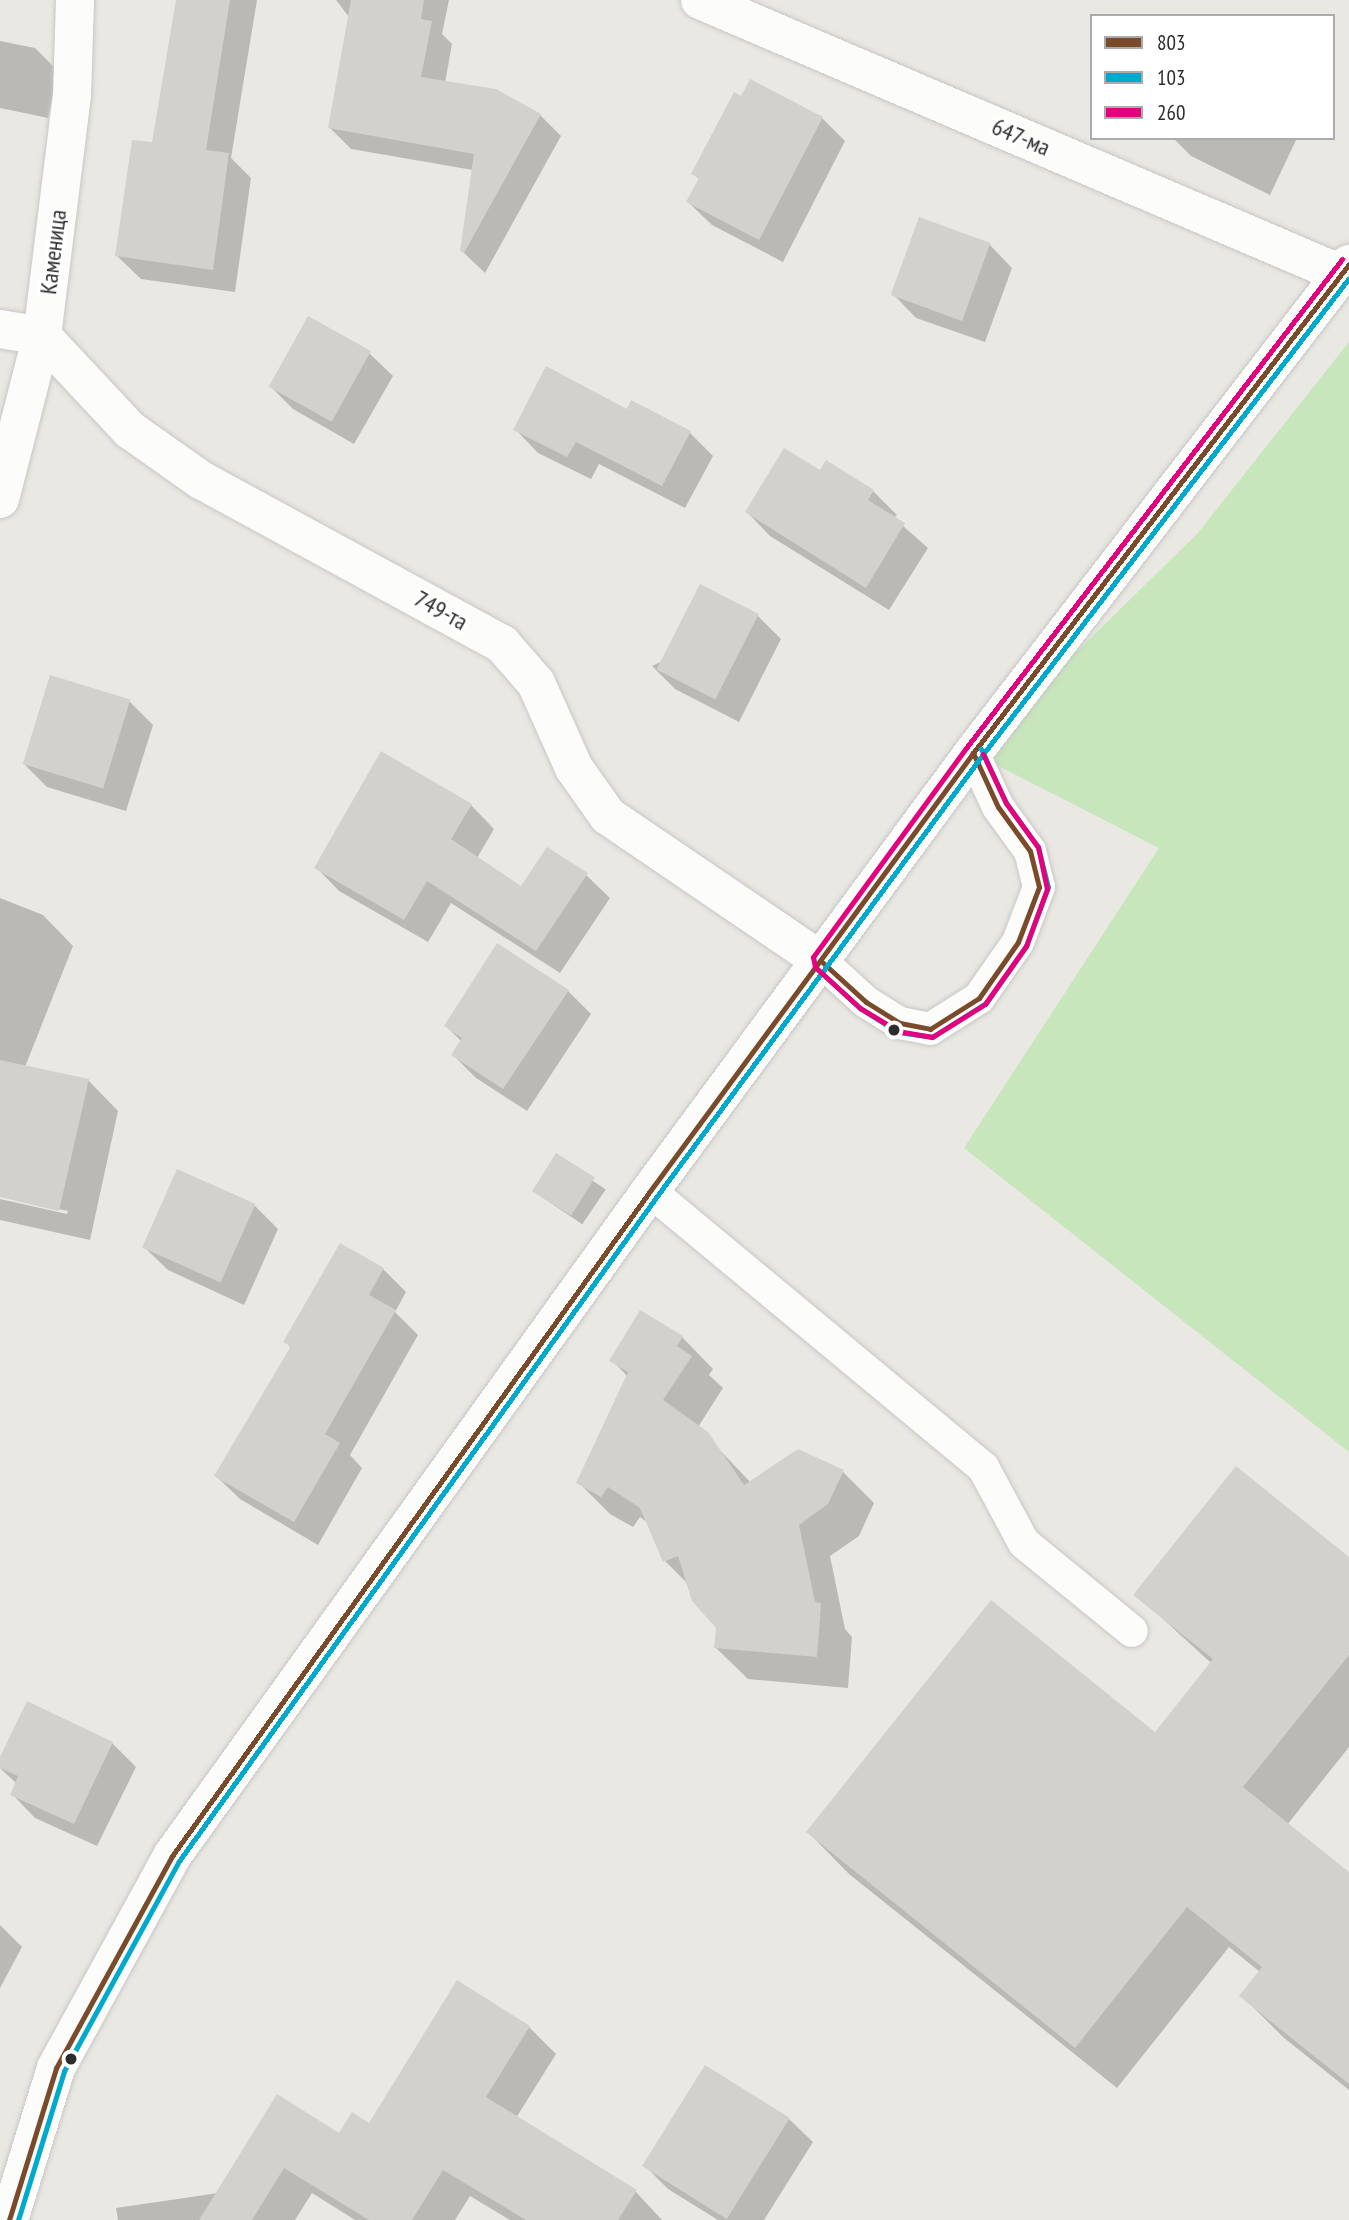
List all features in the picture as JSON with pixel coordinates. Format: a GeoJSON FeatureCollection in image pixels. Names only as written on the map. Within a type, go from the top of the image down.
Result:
{"type":"FeatureCollection","features":[{"type":"Feature","properties":{"kind":"street","name":"Каменица"},"geometry":{"type":"LineString","coordinates":[[0,499],[42,336],[72,96],[75,0]]}},
{"type":"Feature","properties":{"kind":"street","name":"647-ма"},"geometry":{"type":"LineString","coordinates":[[700,0],[1345,269]]}},
{"type":"Feature","properties":{"kind":"street"},"geometry":{"type":"LineString","coordinates":[[9,2220],[56,2068],[172,1856],[650,1191],[973,753],[1345,269]]}},
{"type":"Feature","properties":{"kind":"street"},"geometry":{"type":"LineString","coordinates":[[0,329],[42,336]]}},
{"type":"Feature","properties":{"kind":"street","name":"749-та"},"geometry":{"type":"LineString","coordinates":[[42,336],[130,430],[201,480],[502,644],[536,683],[574,768],[608,816],[821,961]]}},
{"type":"Feature","properties":{"kind":"lane"},"geometry":{"type":"LineString","coordinates":[[821,961],[866,1002],[900,1023],[930,1030],[979,998],[1018,942],[1039,887],[1030,851],[998,807],[973,753]]}},
{"type":"Feature","properties":{"kind":"lane"},"geometry":{"type":"LineString","coordinates":[[650,1191],[983,1467],[1024,1543],[1132,1632]]}},
{"type":"Feature","properties":{"kind":"green space"},"geometry":{"type":"Polygon","coordinates":[[[1349,342],[1349,1452],[964,1148],[1159,848],[973,753],[1197,534],[1349,342]]]}},
{"type":"Feature","properties":{"kind":"building"},"geometry":{"type":"Polygon","coordinates":[[[176,0],[230,0],[206,150],[229,153],[213,270],[115,256],[132,140],[152,142],[176,0]]]}},
{"type":"Feature","properties":{"kind":"building"},"geometry":{"type":"Polygon","coordinates":[[[351,0],[424,0],[421,19],[432,21],[421,77],[496,89],[541,114],[464,253],[460,251],[474,154],[328,128],[351,0]]]}},
{"type":"Feature","properties":{"kind":"building"},"geometry":{"type":"Polygon","coordinates":[[[750,79],[823,117],[759,240],[686,202],[699,178],[691,174],[734,92],[741,96],[750,79]]]}},
{"type":"Feature","properties":{"kind":"building"},"geometry":{"type":"Polygon","coordinates":[[[919,217],[990,243],[962,321],[891,295],[919,217]]]}},
{"type":"Feature","properties":{"kind":"building"},"geometry":{"type":"Polygon","coordinates":[[[308,316],[371,351],[332,422],[269,387],[308,316]]]}},
{"type":"Feature","properties":{"kind":"building"},"geometry":{"type":"Polygon","coordinates":[[[546,366],[627,409],[631,400],[691,431],[662,486],[576,442],[567,457],[513,430],[546,366]]]}},
{"type":"Feature","properties":{"kind":"building"},"geometry":{"type":"Polygon","coordinates":[[[784,448],[820,470],[826,460],[874,490],[868,500],[905,523],[866,588],[745,512],[784,448]]]}},
{"type":"Feature","properties":{"kind":"building"},"geometry":{"type":"Polygon","coordinates":[[[700,584],[759,614],[715,699],[656,670],[700,584]]]}},
{"type":"Feature","properties":{"kind":"building"},"geometry":{"type":"Polygon","coordinates":[[[50,675],[130,700],[103,788],[23,764],[50,675]]]}},
{"type":"Feature","properties":{"kind":"building"},"geometry":{"type":"Polygon","coordinates":[[[381,751],[472,804],[451,839],[521,886],[547,847],[588,873],[536,951],[427,881],[404,920],[314,868],[381,751]]]}},
{"type":"Feature","properties":{"kind":"building"},"geometry":{"type":"Polygon","coordinates":[[[497,943],[569,990],[503,1089],[451,1055],[462,1038],[444,1026],[497,943]]]}},
{"type":"Feature","properties":{"kind":"building"},"geometry":{"type":"Polygon","coordinates":[[[0,1060],[89,1079],[59,1211],[0,1197],[0,1060]]]}},
{"type":"Feature","properties":{"kind":"building"},"geometry":{"type":"Polygon","coordinates":[[[556,1153],[595,1177],[571,1216],[532,1191],[556,1153]]]}},
{"type":"Feature","properties":{"kind":"building"},"geometry":{"type":"Polygon","coordinates":[[[177,1169],[256,1204],[221,1283],[142,1248],[177,1169]]]}},
{"type":"Feature","properties":{"kind":"building"},"geometry":{"type":"Polygon","coordinates":[[[340,1243],[384,1268],[369,1295],[396,1310],[325,1434],[340,1443],[294,1522],[214,1476],[291,1346],[283,1342],[340,1243]]]}},
{"type":"Feature","properties":{"kind":"building"},"geometry":{"type":"Polygon","coordinates":[[[640,1310],[683,1336],[677,1346],[692,1356],[663,1400],[708,1432],[744,1485],[798,1449],[844,1470],[828,1504],[799,1525],[815,1602],[821,1603],[817,1657],[714,1648],[716,1628],[692,1601],[678,1556],[663,1562],[640,1508],[608,1487],[601,1497],[576,1483],[628,1372],[609,1361],[640,1310]]]}},
{"type":"Feature","properties":{"kind":"building"},"geometry":{"type":"Polygon","coordinates":[[[1236,1466],[1349,1557],[1349,1655],[1243,1787],[1349,1872],[1349,2084],[1239,1996],[1262,1967],[1187,1907],[1075,2048],[806,1832],[991,1600],[1155,1732],[1213,1659],[1133,1595],[1236,1466]]]}},
{"type":"Feature","properties":{"kind":"building"},"geometry":{"type":"Polygon","coordinates":[[[27,1701],[113,1742],[74,1824],[10,1795],[18,1776],[0,1768],[0,1757],[27,1701]]]}},
{"type":"Feature","properties":{"kind":"building"},"geometry":{"type":"Polygon","coordinates":[[[457,1980],[530,2026],[486,2097],[637,2190],[618,2220],[526,2220],[443,2170],[412,2220],[369,2220],[284,2168],[252,2220],[199,2220],[277,2094],[339,2133],[352,2112],[369,2123],[457,1980]]]}},
{"type":"Feature","properties":{"kind":"building"},"geometry":{"type":"Polygon","coordinates":[[[705,2065],[790,2118],[727,2219],[642,2166],[705,2065]]]}},
{"type":"Feature","properties":{"kind":"transit line","name":"260"},"geometry":{"type":"LineString","coordinates":[[983,754],[1006,803],[1038,847],[1047,889],[1026,946],[985,1004],[932,1037],[898,1031],[860,1008],[815,967],[813,957],[966,748],[1342,259]]}},
{"type":"Feature","properties":{"kind":"transit line","name":"803"},"geometry":{"type":"LineString","coordinates":[[9,2220],[56,2068],[172,1856],[650,1191],[973,753],[1349,264]]}},
{"type":"Feature","properties":{"kind":"transit line","name":"103"},"geometry":{"type":"LineString","coordinates":[[18,2220],[64,2071],[179,1861],[657,1196],[980,758],[1349,278]]}},
{"type":"Feature","properties":{"kind":"transit line","name":"103"},"geometry":{"type":"LineString","coordinates":[[815,967],[861,1009],[898,1032],[932,1037],[986,1003],[1026,946],[1048,887],[1038,847],[1006,803],[981,749]]}},
{"type":"Feature","properties":{"kind":"transit line","name":"803"},"geometry":{"type":"LineString","coordinates":[[821,961],[866,1002],[900,1023],[930,1029],[979,998],[1018,942],[1039,887],[1030,851],[998,807],[973,753]]}}]}
